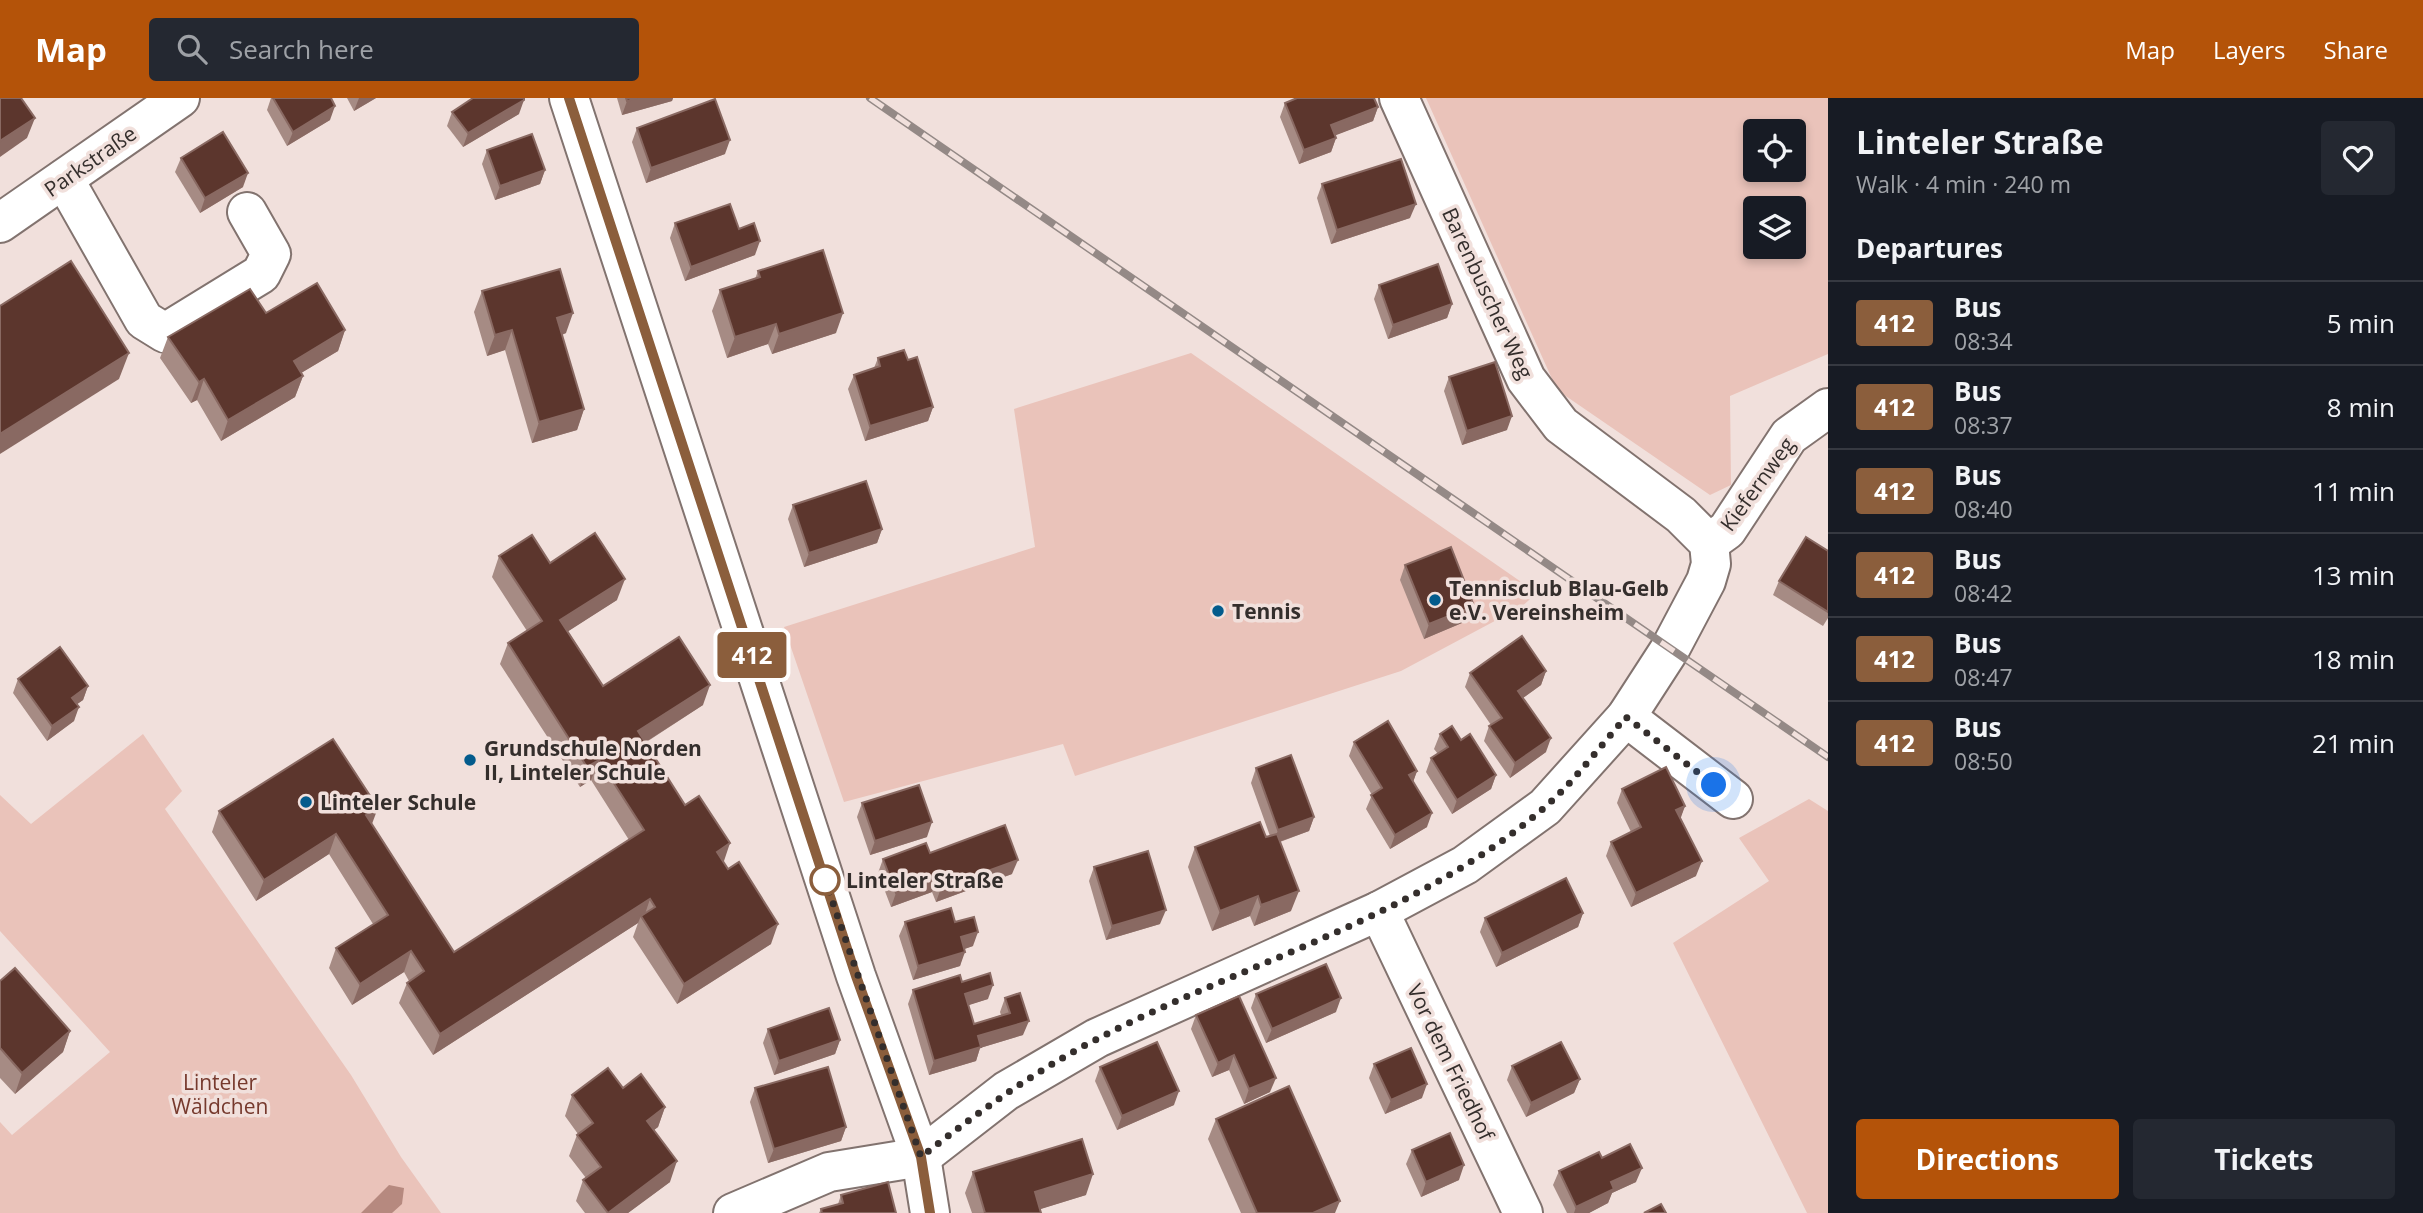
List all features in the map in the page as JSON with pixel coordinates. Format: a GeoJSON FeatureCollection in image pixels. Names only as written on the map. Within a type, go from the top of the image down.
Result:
{"type":"FeatureCollection","features":[{"type":"Feature","properties":{"kind":"street","name":"Parkstraße"},"geometry":{"type":"LineString","coordinates":[[0,223],[180,98]]}},
{"type":"Feature","properties":{"kind":"street"},"geometry":{"type":"LineString","coordinates":[[569,98],[856,976],[921,1157],[930,1213]]}},
{"type":"Feature","properties":{"kind":"street","name":"Barenbuscher Weg"},"geometry":{"type":"LineString","coordinates":[[1399,98],[1526,379],[1560,425],[1681,516],[1709,543]]}},
{"type":"Feature","properties":{"kind":"street"},"geometry":{"type":"LineString","coordinates":[[64,179],[144,320],[165,333],[261,274],[271,254],[247,212]]}},
{"type":"Feature","properties":{"kind":"street","name":"Kiefernweg"},"geometry":{"type":"LineString","coordinates":[[921,1157],[1006,1091],[1097,1038],[1379,911],[1465,865],[1545,807],[1626,717],[1670,649],[1706,581],[1711,564],[1709,543],[1727,530],[1789,436],[1828,408]]}},
{"type":"Feature","properties":{"kind":"street"},"geometry":{"type":"LineString","coordinates":[[1626,717],[1733,799]]}},
{"type":"Feature","properties":{"kind":"street","name":"Vor dem Friedhof"},"geometry":{"type":"LineString","coordinates":[[1379,911],[1523,1213]]}},
{"type":"Feature","properties":{"kind":"street"},"geometry":{"type":"LineString","coordinates":[[733,1213],[829,1172],[921,1157]]}},
{"type":"Feature","properties":{"kind":"green space"},"geometry":{"type":"Polygon","coordinates":[[[1426,98],[1828,98],[1828,354],[1730,396],[1731,485],[1710,495],[1557,390],[1426,98]]]}},
{"type":"Feature","properties":{"kind":"green space"},"geometry":{"type":"Polygon","coordinates":[[[1191,353],[1537,593],[1521,607],[1401,671],[1075,776],[1063,744],[844,802],[784,627],[1035,547],[1014,409],[1191,353]]]}},
{"type":"Feature","properties":{"kind":"green space","name":"Linteler Wäldchen"},"geometry":{"type":"Polygon","coordinates":[[[143,734],[182,791],[165,809],[351,1075],[401,1157],[441,1213],[0,1213],[0,1122],[12,1135],[110,1052],[0,931],[0,795],[31,824],[143,734]]]}},
{"type":"Feature","properties":{"kind":"green space"},"geometry":{"type":"Polygon","coordinates":[[[1809,799],[1828,811],[1828,1213],[1807,1213],[1673,943],[1769,881],[1739,838],[1809,799]]]}},
{"type":"Feature","properties":{"kind":"shaded area"},"geometry":{"type":"Polygon","coordinates":[[[389,1185],[404,1188],[402,1204],[392,1213],[361,1213],[389,1185]]]}},
{"type":"Feature","properties":{"kind":"building"},"geometry":{"type":"Polygon","coordinates":[[[0,98],[21,98],[35,118],[0,141],[0,98]]]}},
{"type":"Feature","properties":{"kind":"building"},"geometry":{"type":"Polygon","coordinates":[[[273,98],[331,98],[335,106],[293,132],[273,98]]]}},
{"type":"Feature","properties":{"kind":"building"},"geometry":{"type":"Polygon","coordinates":[[[473,98],[524,100],[468,133],[452,112],[473,98]]]}},
{"type":"Feature","properties":{"kind":"building"},"geometry":{"type":"Polygon","coordinates":[[[1297,98],[1374,98],[1378,107],[1331,125],[1336,138],[1304,150],[1285,103],[1297,98]]]}},
{"type":"Feature","properties":{"kind":"building"},"geometry":{"type":"Polygon","coordinates":[[[715,99],[730,140],[651,168],[637,128],[715,99]]]}},
{"type":"Feature","properties":{"kind":"building"},"geometry":{"type":"Polygon","coordinates":[[[223,132],[248,173],[205,198],[181,158],[223,132]]]}},
{"type":"Feature","properties":{"kind":"building"},"geometry":{"type":"Polygon","coordinates":[[[532,134],[545,170],[500,186],[487,150],[532,134]]]}},
{"type":"Feature","properties":{"kind":"building"},"geometry":{"type":"Polygon","coordinates":[[[1401,159],[1416,204],[1337,230],[1322,184],[1401,159]]]}},
{"type":"Feature","properties":{"kind":"building"},"geometry":{"type":"Polygon","coordinates":[[[730,204],[739,229],[754,223],[760,241],[691,267],[675,223],[730,204]]]}},
{"type":"Feature","properties":{"kind":"building"},"geometry":{"type":"Polygon","coordinates":[[[823,250],[843,313],[779,334],[776,324],[735,337],[720,290],[760,277],[758,271],[823,250]]]}},
{"type":"Feature","properties":{"kind":"building"},"geometry":{"type":"Polygon","coordinates":[[[71,261],[129,353],[0,434],[0,306],[71,261]]]}},
{"type":"Feature","properties":{"kind":"building"},"geometry":{"type":"Polygon","coordinates":[[[1438,264],[1452,304],[1393,325],[1379,285],[1438,264]]]}},
{"type":"Feature","properties":{"kind":"building"},"geometry":{"type":"Polygon","coordinates":[[[560,269],[573,313],[557,318],[584,409],[539,422],[512,330],[495,335],[482,291],[560,269]]]}},
{"type":"Feature","properties":{"kind":"building"},"geometry":{"type":"Polygon","coordinates":[[[317,283],[345,330],[294,361],[303,376],[228,420],[204,379],[199,382],[168,337],[250,289],[266,313],[317,283]]]}},
{"type":"Feature","properties":{"kind":"building"},"geometry":{"type":"Polygon","coordinates":[[[904,350],[908,360],[917,357],[933,407],[870,426],[854,375],[880,366],[878,358],[904,350]]]}},
{"type":"Feature","properties":{"kind":"building"},"geometry":{"type":"Polygon","coordinates":[[[1495,362],[1512,416],[1467,431],[1449,377],[1495,362]]]}},
{"type":"Feature","properties":{"kind":"building"},"geometry":{"type":"Polygon","coordinates":[[[866,481],[882,529],[809,553],[793,505],[866,481]]]}},
{"type":"Feature","properties":{"kind":"building","name":"Linteler Schule"},"geometry":{"type":"Polygon","coordinates":[[[595,533],[625,579],[560,620],[603,686],[679,637],[710,685],[638,731],[685,805],[699,796],[730,843],[717,852],[728,869],[739,862],[778,924],[684,984],[641,916],[655,907],[650,899],[440,1034],[407,983],[424,971],[411,951],[360,984],[336,948],[388,915],[336,834],[264,880],[219,811],[333,739],[378,808],[366,815],[454,952],[644,830],[599,760],[587,767],[508,643],[542,621],[499,556],[532,535],[550,563],[595,533]]]}},
{"type":"Feature","properties":{"kind":"building"},"geometry":{"type":"Polygon","coordinates":[[[1806,537],[1828,551],[1828,612],[1779,581],[1806,537]]]}},
{"type":"Feature","properties":{"kind":"building","name":"Tennisclub Blau-Gelb e.V. Vereinsheim"},"geometry":{"type":"Polygon","coordinates":[[[1451,547],[1474,606],[1429,624],[1405,565],[1451,547]]]}},
{"type":"Feature","properties":{"kind":"building"},"geometry":{"type":"Polygon","coordinates":[[[1522,636],[1546,671],[1518,691],[1551,738],[1515,763],[1489,726],[1502,718],[1470,673],[1522,636]]]}},
{"type":"Feature","properties":{"kind":"building"},"geometry":{"type":"Polygon","coordinates":[[[60,647],[88,686],[72,698],[79,707],[52,726],[18,679],[60,647]]]}},
{"type":"Feature","properties":{"kind":"building"},"geometry":{"type":"Polygon","coordinates":[[[1388,721],[1417,771],[1409,775],[1432,813],[1395,835],[1371,795],[1382,788],[1354,742],[1388,721]]]}},
{"type":"Feature","properties":{"kind":"building"},"geometry":{"type":"Polygon","coordinates":[[[1452,726],[1461,740],[1470,734],[1496,775],[1457,800],[1431,758],[1448,747],[1440,734],[1452,726]]]}},
{"type":"Feature","properties":{"kind":"building"},"geometry":{"type":"Polygon","coordinates":[[[1291,755],[1314,817],[1278,830],[1256,768],[1291,755]]]}},
{"type":"Feature","properties":{"kind":"building"},"geometry":{"type":"Polygon","coordinates":[[[1666,767],[1685,806],[1676,810],[1702,861],[1636,893],[1611,842],[1641,827],[1622,789],[1666,767]]]}},
{"type":"Feature","properties":{"kind":"building"},"geometry":{"type":"Polygon","coordinates":[[[919,785],[932,822],[875,841],[862,803],[919,785]]]}},
{"type":"Feature","properties":{"kind":"building"},"geometry":{"type":"Polygon","coordinates":[[[1260,822],[1266,837],[1277,834],[1299,891],[1261,905],[1258,896],[1220,911],[1195,847],[1260,822]]]}},
{"type":"Feature","properties":{"kind":"building"},"geometry":{"type":"Polygon","coordinates":[[[1005,825],[1018,860],[941,888],[937,877],[896,893],[883,859],[926,843],[930,853],[1005,825]]]}},
{"type":"Feature","properties":{"kind":"building"},"geometry":{"type":"Polygon","coordinates":[[[1148,851],[1166,910],[1112,926],[1094,867],[1148,851]]]}},
{"type":"Feature","properties":{"kind":"building"},"geometry":{"type":"Polygon","coordinates":[[[1566,878],[1583,913],[1502,953],[1485,918],[1566,878]]]}},
{"type":"Feature","properties":{"kind":"building"},"geometry":{"type":"Polygon","coordinates":[[[951,908],[955,922],[974,917],[978,932],[961,937],[965,952],[918,966],[905,922],[951,908]]]}},
{"type":"Feature","properties":{"kind":"building"},"geometry":{"type":"Polygon","coordinates":[[[1326,964],[1341,998],[1272,1029],[1256,994],[1326,964]]]}},
{"type":"Feature","properties":{"kind":"building"},"geometry":{"type":"Polygon","coordinates":[[[15,968],[70,1031],[22,1073],[0,1048],[0,981],[15,968]]]}},
{"type":"Feature","properties":{"kind":"building"},"geometry":{"type":"Polygon","coordinates":[[[990,973],[993,985],[965,994],[974,1024],[1010,1013],[1005,998],[1020,993],[1029,1021],[978,1036],[981,1047],[934,1061],[913,990],[960,975],[962,982],[990,973]]]}},
{"type":"Feature","properties":{"kind":"building"},"geometry":{"type":"Polygon","coordinates":[[[1239,996],[1276,1078],[1249,1089],[1234,1055],[1218,1063],[1196,1015],[1239,996]]]}},
{"type":"Feature","properties":{"kind":"building"},"geometry":{"type":"Polygon","coordinates":[[[829,1008],[840,1040],[779,1061],[768,1029],[829,1008]]]}},
{"type":"Feature","properties":{"kind":"building"},"geometry":{"type":"Polygon","coordinates":[[[1157,1042],[1179,1091],[1122,1116],[1100,1067],[1157,1042]]]}},
{"type":"Feature","properties":{"kind":"building"},"geometry":{"type":"Polygon","coordinates":[[[1561,1042],[1580,1079],[1531,1103],[1512,1066],[1561,1042]]]}},
{"type":"Feature","properties":{"kind":"building"},"geometry":{"type":"Polygon","coordinates":[[[1411,1048],[1427,1084],[1391,1100],[1374,1064],[1411,1048]]]}},
{"type":"Feature","properties":{"kind":"building"},"geometry":{"type":"Polygon","coordinates":[[[828,1067],[846,1127],[774,1149],[755,1088],[828,1067]]]}},
{"type":"Feature","properties":{"kind":"building"},"geometry":{"type":"Polygon","coordinates":[[[608,1068],[623,1088],[641,1074],[665,1107],[647,1121],[677,1161],[608,1213],[583,1180],[601,1167],[577,1135],[593,1123],[572,1095],[608,1068]]]}},
{"type":"Feature","properties":{"kind":"building"},"geometry":{"type":"Polygon","coordinates":[[[1289,1086],[1340,1201],[1313,1213],[1257,1213],[1216,1119],[1289,1086]]]}},
{"type":"Feature","properties":{"kind":"building"},"geometry":{"type":"Polygon","coordinates":[[[1450,1133],[1464,1165],[1426,1182],[1412,1150],[1450,1133]]]}},
{"type":"Feature","properties":{"kind":"building"},"geometry":{"type":"Polygon","coordinates":[[[1082,1139],[1093,1174],[1035,1192],[1041,1213],[985,1213],[973,1172],[1082,1139]]]}},
{"type":"Feature","properties":{"kind":"building"},"geometry":{"type":"Polygon","coordinates":[[[1630,1144],[1642,1168],[1611,1182],[1614,1189],[1576,1207],[1559,1171],[1599,1152],[1602,1158],[1630,1144]]]}},
{"type":"Feature","properties":{"kind":"building"},"geometry":{"type":"Polygon","coordinates":[[[888,1182],[896,1213],[822,1213],[821,1209],[843,1203],[841,1195],[888,1182]]]}},
{"type":"Feature","properties":{"kind":"building"},"geometry":{"type":"Polygon","coordinates":[[[1661,1204],[1666,1213],[1644,1213],[1661,1204]]]}},
{"type":"Feature","properties":{"kind":"railway"},"geometry":{"type":"LineString","coordinates":[[870,98],[1828,757]]}},
{"type":"Feature","properties":{"kind":"bus line","name":"412"},"geometry":{"type":"LineString","coordinates":[[569,98],[856,976],[921,1157],[930,1213]]}},
{"type":"Feature","properties":{"kind":"place","name":"Tennisclub Blau-Gelb e.V. Vereinsheim"},"geometry":{"type":"Point","coordinates":[1435,600]}},
{"type":"Feature","properties":{"kind":"place","name":"Tennis"},"geometry":{"type":"Point","coordinates":[1218,611]}},
{"type":"Feature","properties":{"kind":"place","name":"Grundschule Norden II, Linteler Schule"},"geometry":{"type":"Point","coordinates":[470,760]}},
{"type":"Feature","properties":{"kind":"place","name":"Linteler Schule"},"geometry":{"type":"Point","coordinates":[306,802]}},
{"type":"Feature","properties":{"kind":"place","name":"Linteler Straße"},"geometry":{"type":"Point","coordinates":[825,880]}},
{"type":"Feature","properties":{"kind":"route"},"geometry":{"type":"LineString","coordinates":[[825,880],[856,976],[921,1157],[1006,1091],[1097,1038],[1379,911],[1465,865],[1545,807],[1626,717],[1714,785]]}}]}
